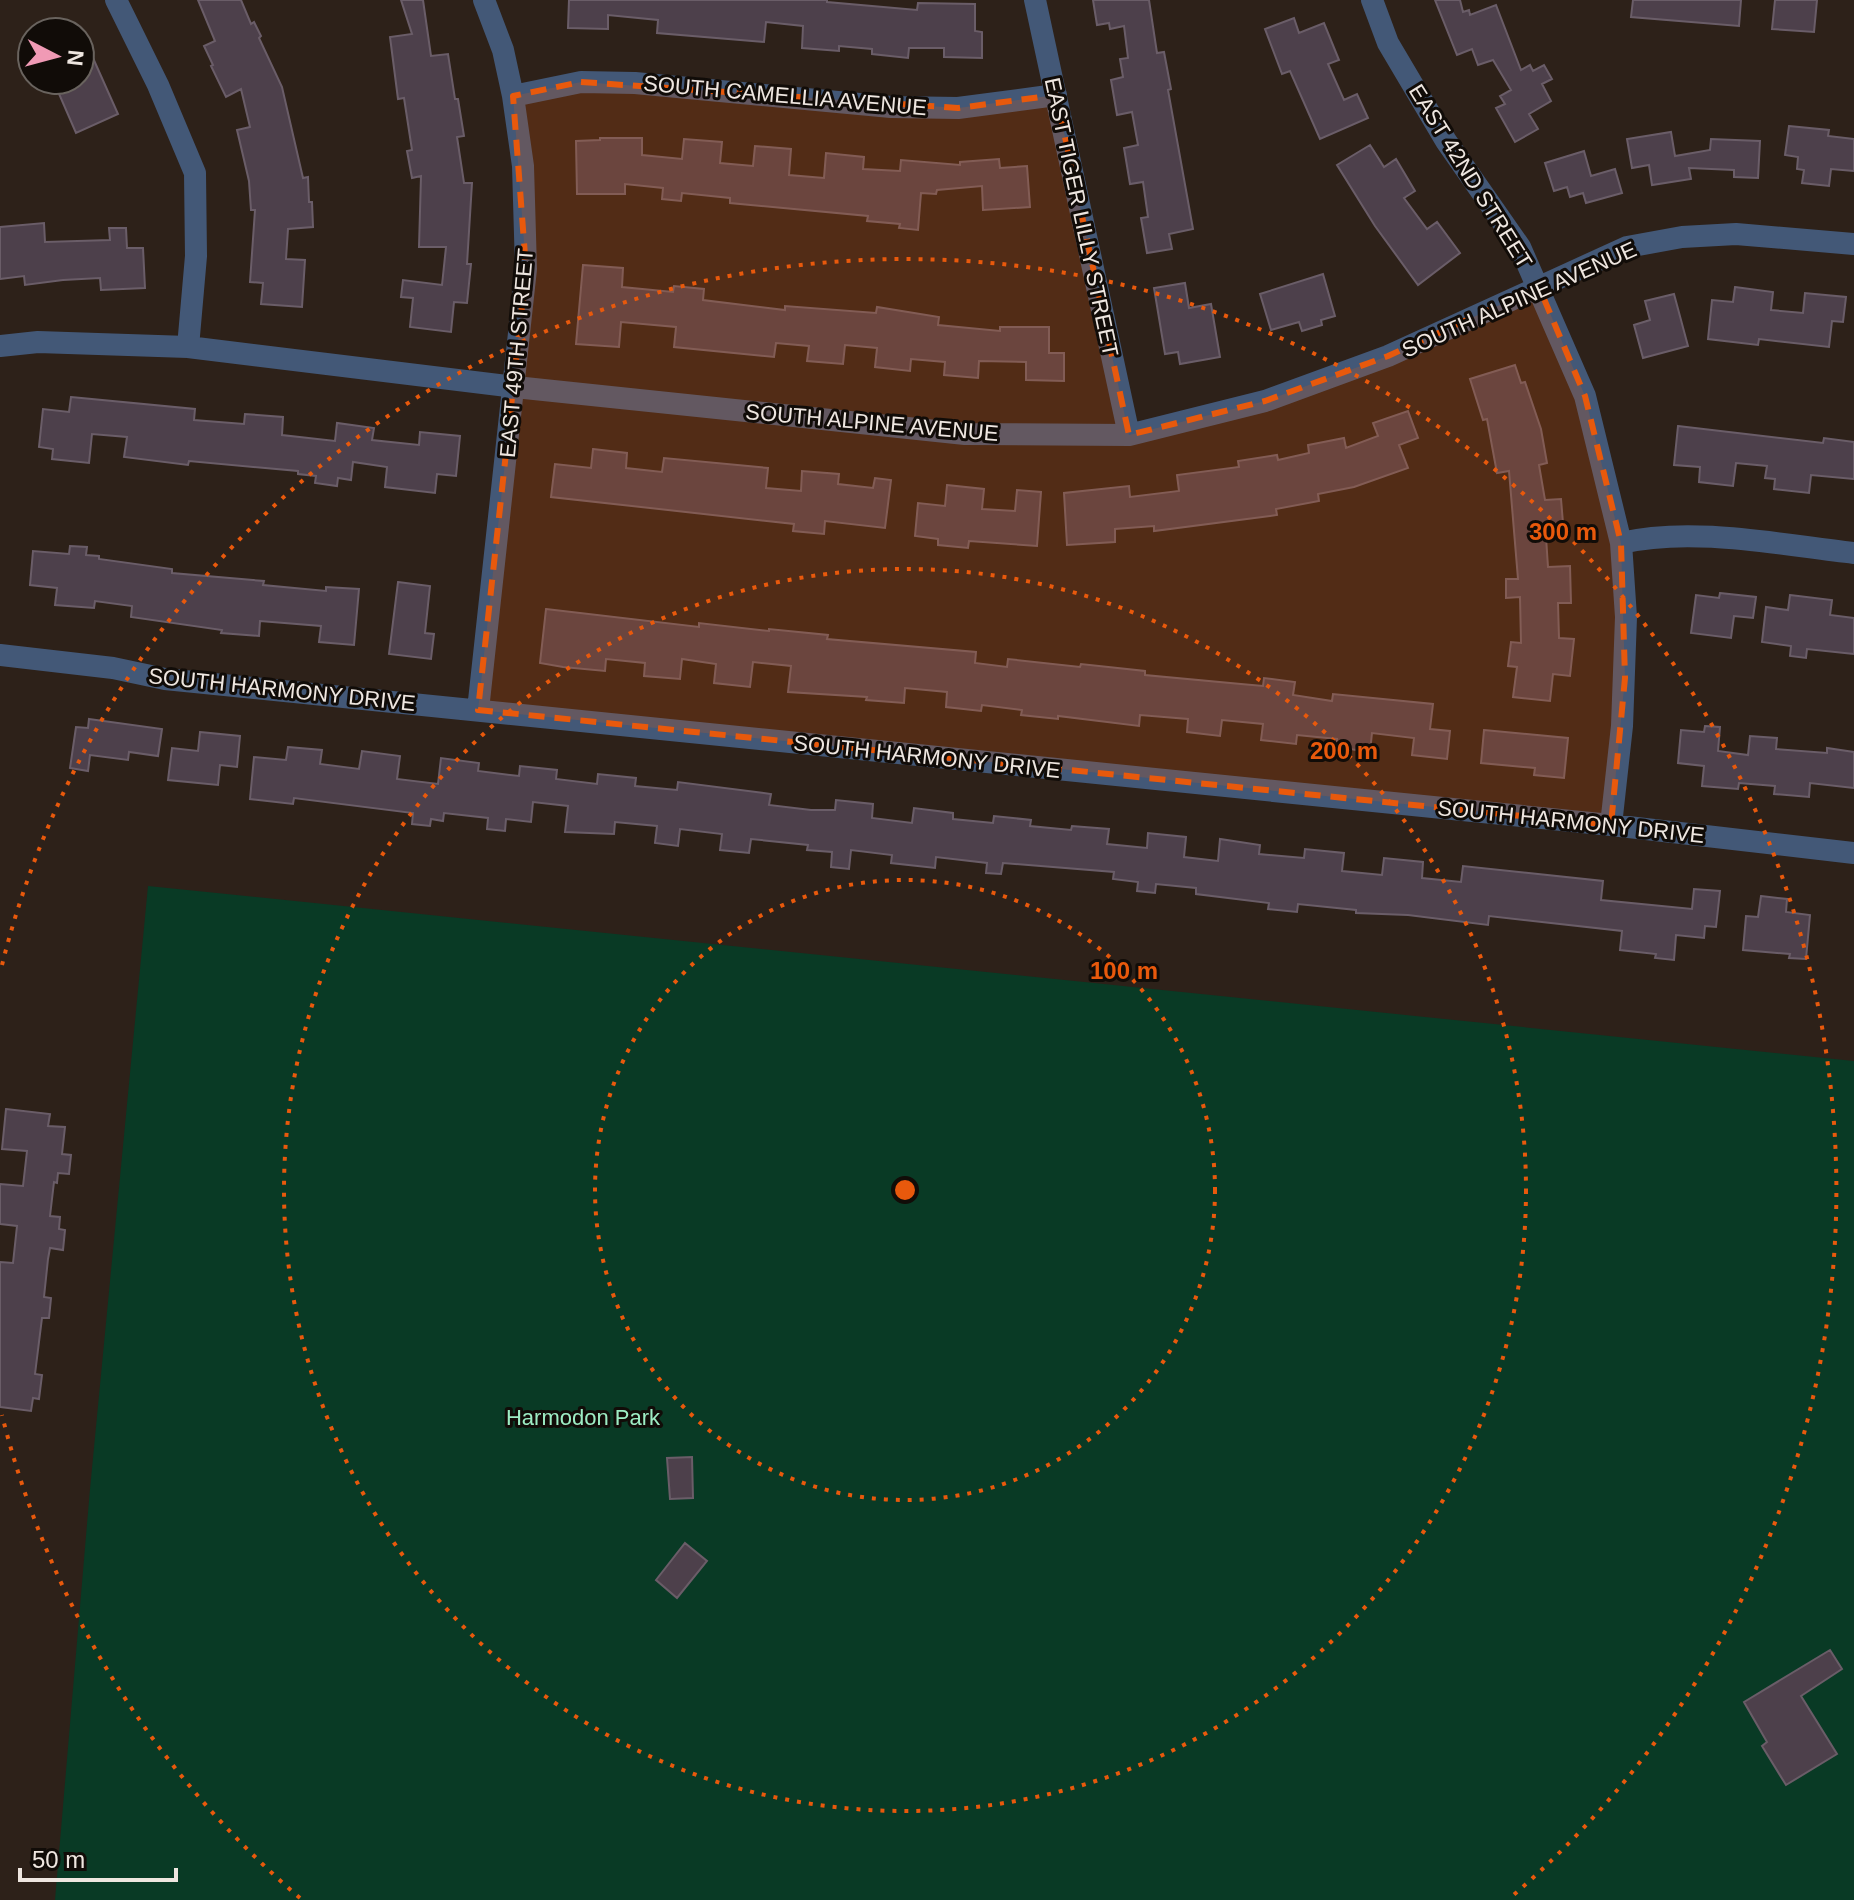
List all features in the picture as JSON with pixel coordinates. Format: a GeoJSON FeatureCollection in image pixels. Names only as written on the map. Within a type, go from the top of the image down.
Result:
{"type":"FeatureCollection","features":[{"type":"Feature","properties":{"kind":"street"},"geometry":{"type":"LineString","coordinates":[[116,0],[158,85],[195,173],[196,256],[188,347]]}},
{"type":"Feature","properties":{"kind":"street","name":"EAST 49TH STREET"},"geometry":{"type":"LineString","coordinates":[[478,710],[526,269],[523,166],[513,96],[503,50],[484,0]]}},
{"type":"Feature","properties":{"kind":"street","name":"EAST TIGER LILLY STREET"},"geometry":{"type":"LineString","coordinates":[[1035,0],[1129,435]]}},
{"type":"Feature","properties":{"kind":"street","name":"EAST 42ND STREET"},"geometry":{"type":"LineString","coordinates":[[1372,0],[1388,43],[1446,141],[1520,247],[1585,396],[1621,543],[1626,617],[1625,678],[1611,825]]}},
{"type":"Feature","properties":{"kind":"street","name":"SOUTH CAMELLIA AVENUE"},"geometry":{"type":"LineString","coordinates":[[513,96],[581,82],[635,83],[891,107],[958,108],[1056,95]]}},
{"type":"Feature","properties":{"kind":"street","name":"SOUTH ALPINE AVENUE"},"geometry":{"type":"LineString","coordinates":[[0,346],[38,342],[188,347],[515,387],[965,434],[1129,435],[1265,401],[1388,356],[1627,247],[1682,237],[1736,234],[1854,244]]}},
{"type":"Feature","properties":{"kind":"street"},"geometry":{"type":"LineString","coordinates":[[1621,543],[1650,536],[1711,538],[1854,553]]}},
{"type":"Feature","properties":{"kind":"street","name":"SOUTH HARMONY DRIVE"},"geometry":{"type":"LineString","coordinates":[[0,655],[113,668],[165,679],[1611,825],[1854,853]]}},
{"type":"Feature","properties":{"kind":"highlighted area"},"geometry":{"type":"Polygon","coordinates":[[[581,82],[958,108],[1056,95],[1129,435],[1265,401],[1388,356],[1539,287],[1585,396],[1621,543],[1625,678],[1611,825],[478,710],[526,269],[513,96],[581,82]]]}},
{"type":"Feature","properties":{"kind":"green space","name":"Harmodon Park"},"geometry":{"type":"Polygon","coordinates":[[[148,886],[1854,1061],[1854,1900],[55,1900],[90,1489],[148,886]]]}},
{"type":"Feature","properties":{"kind":"building"},"geometry":{"type":"Polygon","coordinates":[[[198,0],[241,0],[251,24],[254,22],[261,36],[259,38],[282,87],[303,178],[308,177],[309,202],[312,202],[313,227],[288,229],[286,259],[305,260],[302,307],[261,304],[263,283],[250,282],[255,210],[251,210],[249,181],[237,130],[250,127],[241,89],[226,97],[211,66],[204,46],[215,41],[198,0]]]}},
{"type":"Feature","properties":{"kind":"building"},"geometry":{"type":"Polygon","coordinates":[[[401,0],[423,0],[431,56],[448,54],[464,136],[457,137],[464,183],[472,183],[467,303],[454,302],[451,332],[410,327],[413,298],[401,297],[403,280],[442,285],[446,247],[419,247],[421,176],[412,178],[407,151],[412,150],[404,98],[398,99],[390,37],[412,34],[401,0]]]}},
{"type":"Feature","properties":{"kind":"building"},"geometry":{"type":"Polygon","coordinates":[[[569,0],[827,0],[917,10],[918,3],[975,4],[975,31],[982,32],[982,58],[944,57],[944,48],[909,48],[908,58],[872,54],[872,49],[839,46],[839,51],[802,48],[803,26],[766,22],[764,42],[657,33],[658,20],[608,15],[608,29],[568,28],[569,0]]]}},
{"type":"Feature","properties":{"kind":"building"},"geometry":{"type":"Polygon","coordinates":[[[1093,0],[1149,0],[1157,53],[1164,52],[1193,229],[1169,234],[1172,249],[1147,253],[1141,218],[1148,217],[1143,182],[1130,184],[1124,148],[1138,145],[1132,112],[1117,115],[1111,80],[1123,77],[1120,59],[1128,58],[1124,26],[1110,29],[1109,23],[1097,25],[1093,0]]]}},
{"type":"Feature","properties":{"kind":"building"},"geometry":{"type":"Polygon","coordinates":[[[1435,0],[1460,0],[1463,12],[1469,10],[1470,15],[1496,5],[1521,70],[1530,65],[1533,71],[1544,65],[1552,79],[1542,84],[1551,101],[1529,114],[1538,129],[1515,142],[1496,108],[1505,104],[1500,96],[1511,90],[1493,60],[1478,65],[1472,49],[1457,55],[1435,0]]]}},
{"type":"Feature","properties":{"kind":"building"},"geometry":{"type":"Polygon","coordinates":[[[1633,0],[1741,0],[1739,26],[1631,17],[1633,0]]]}},
{"type":"Feature","properties":{"kind":"building"},"geometry":{"type":"Polygon","coordinates":[[[1775,0],[1817,0],[1814,32],[1772,29],[1775,0]]]}},
{"type":"Feature","properties":{"kind":"building"},"geometry":{"type":"Polygon","coordinates":[[[1294,18],[1299,33],[1324,23],[1339,60],[1328,64],[1344,100],[1357,94],[1368,118],[1320,139],[1290,71],[1282,74],[1265,29],[1294,18]]]}},
{"type":"Feature","properties":{"kind":"building"},"geometry":{"type":"Polygon","coordinates":[[[96,65],[118,114],[76,133],[60,96],[96,96],[96,65]]]}},
{"type":"Feature","properties":{"kind":"building"},"geometry":{"type":"Polygon","coordinates":[[[1789,126],[1829,130],[1828,136],[1854,139],[1854,171],[1831,169],[1829,186],[1802,183],[1804,170],[1797,169],[1798,157],[1785,155],[1789,126]]]}},
{"type":"Feature","properties":{"kind":"building"},"geometry":{"type":"Polygon","coordinates":[[[1671,132],[1675,156],[1710,150],[1711,139],[1760,141],[1758,178],[1734,177],[1734,170],[1689,168],[1691,179],[1652,185],[1649,165],[1632,168],[1627,139],[1671,132]]]}},
{"type":"Feature","properties":{"kind":"building"},"geometry":{"type":"Polygon","coordinates":[[[642,138],[642,155],[682,159],[684,139],[722,142],[720,163],[753,166],[755,146],[791,149],[789,175],[824,178],[826,153],[864,157],[863,169],[900,171],[901,160],[960,165],[960,162],[999,159],[1000,168],[1027,166],[1030,207],[983,210],[982,186],[937,190],[936,194],[921,193],[918,230],[899,228],[900,224],[867,221],[868,216],[730,203],[730,198],[682,193],[681,201],[662,199],[663,188],[625,184],[625,194],[577,194],[576,141],[642,138]]]}},
{"type":"Feature","properties":{"kind":"building"},"geometry":{"type":"Polygon","coordinates":[[[1370,145],[1384,167],[1396,159],[1415,191],[1404,198],[1427,229],[1437,222],[1460,253],[1418,285],[1375,226],[1337,165],[1370,145]]]}},
{"type":"Feature","properties":{"kind":"building"},"geometry":{"type":"Polygon","coordinates":[[[1584,151],[1591,176],[1615,169],[1622,193],[1586,203],[1583,193],[1570,197],[1567,187],[1554,191],[1545,163],[1584,151]]]}},
{"type":"Feature","properties":{"kind":"building"},"geometry":{"type":"Polygon","coordinates":[[[44,223],[45,242],[110,240],[109,228],[126,228],[127,248],[143,248],[145,288],[101,290],[100,278],[25,285],[24,276],[0,279],[0,227],[44,223]]]}},
{"type":"Feature","properties":{"kind":"building"},"geometry":{"type":"Polygon","coordinates":[[[583,265],[623,268],[622,287],[673,292],[674,286],[704,289],[703,300],[785,310],[785,306],[876,313],[877,307],[939,317],[938,325],[1000,331],[1000,327],[1049,327],[1049,353],[1064,353],[1064,381],[1026,380],[1026,362],[979,361],[978,378],[944,375],[945,362],[911,359],[910,371],[875,367],[877,348],[845,345],[843,364],[807,361],[809,346],[776,343],[774,357],[674,347],[676,327],[621,322],[619,347],[576,344],[583,265]]]}},
{"type":"Feature","properties":{"kind":"building"},"geometry":{"type":"Polygon","coordinates":[[[1323,274],[1335,316],[1321,320],[1322,325],[1302,331],[1299,322],[1271,330],[1260,294],[1323,274]]]}},
{"type":"Feature","properties":{"kind":"building"},"geometry":{"type":"Polygon","coordinates":[[[1185,283],[1189,308],[1211,304],[1220,357],[1180,364],[1178,352],[1165,354],[1154,288],[1185,283]]]}},
{"type":"Feature","properties":{"kind":"building"},"geometry":{"type":"Polygon","coordinates":[[[1735,287],[1773,292],[1771,310],[1803,313],[1805,293],[1846,297],[1843,322],[1832,321],[1829,347],[1759,339],[1758,345],[1708,339],[1712,300],[1733,302],[1735,287]]]}},
{"type":"Feature","properties":{"kind":"building"},"geometry":{"type":"Polygon","coordinates":[[[1674,294],[1688,346],[1643,358],[1634,325],[1650,320],[1645,301],[1674,294]]]}},
{"type":"Feature","properties":{"kind":"building"},"geometry":{"type":"Polygon","coordinates":[[[1515,365],[1521,383],[1525,382],[1541,429],[1547,463],[1539,465],[1545,500],[1561,499],[1564,535],[1546,537],[1548,567],[1570,566],[1571,603],[1558,603],[1559,638],[1574,639],[1570,676],[1553,674],[1550,701],[1513,697],[1517,667],[1508,666],[1511,642],[1521,643],[1520,597],[1506,598],[1506,579],[1518,579],[1509,471],[1497,473],[1487,419],[1483,420],[1470,379],[1515,365]]]}},
{"type":"Feature","properties":{"kind":"building"},"geometry":{"type":"Polygon","coordinates":[[[71,397],[195,409],[194,420],[244,424],[245,414],[283,417],[282,435],[335,441],[337,423],[374,428],[372,440],[419,445],[420,432],[460,436],[456,476],[437,474],[435,493],[385,487],[387,467],[353,462],[351,480],[338,478],[337,486],[315,483],[316,476],[298,474],[298,471],[189,461],[188,465],[124,457],[127,437],[92,434],[89,463],[52,459],[53,449],[39,447],[43,409],[69,412],[71,397]]]}},
{"type":"Feature","properties":{"kind":"building"},"geometry":{"type":"Polygon","coordinates":[[[1408,411],[1418,438],[1399,445],[1408,468],[1354,487],[1318,494],[1319,501],[1276,509],[1277,515],[1154,531],[1154,526],[1115,529],[1115,542],[1067,545],[1064,493],[1129,486],[1130,497],[1179,491],[1177,475],[1239,467],[1238,461],[1277,455],[1278,460],[1309,453],[1308,445],[1344,438],[1346,448],[1378,436],[1373,423],[1408,411]]]}},
{"type":"Feature","properties":{"kind":"building"},"geometry":{"type":"Polygon","coordinates":[[[1678,426],[1823,443],[1824,438],[1854,442],[1854,479],[1811,475],[1809,493],[1774,489],[1775,479],[1765,478],[1767,466],[1736,463],[1733,486],[1699,482],[1700,467],[1674,465],[1678,426]]]}},
{"type":"Feature","properties":{"kind":"building"},"geometry":{"type":"Polygon","coordinates":[[[593,449],[627,453],[626,468],[662,472],[664,458],[768,468],[766,488],[801,491],[802,471],[839,474],[838,484],[873,488],[875,478],[891,480],[885,528],[825,521],[824,534],[793,531],[794,524],[551,497],[555,464],[591,468],[593,449]]]}},
{"type":"Feature","properties":{"kind":"building"},"geometry":{"type":"Polygon","coordinates":[[[947,485],[984,489],[982,509],[1015,511],[1017,490],[1041,492],[1037,546],[969,541],[968,548],[938,545],[938,539],[915,536],[918,503],[945,506],[947,485]]]}},
{"type":"Feature","properties":{"kind":"building"},"geometry":{"type":"Polygon","coordinates":[[[70,546],[87,547],[86,555],[99,556],[99,559],[172,569],[172,573],[264,581],[263,585],[326,591],[326,587],[359,589],[354,645],[319,642],[321,626],[260,621],[259,636],[221,633],[222,630],[131,617],[132,606],[95,601],[94,608],[55,605],[57,588],[30,585],[33,551],[69,554],[70,546]]]}},
{"type":"Feature","properties":{"kind":"building"},"geometry":{"type":"Polygon","coordinates":[[[398,582],[430,586],[425,633],[434,634],[431,659],[389,654],[398,582]]]}},
{"type":"Feature","properties":{"kind":"building"},"geometry":{"type":"Polygon","coordinates":[[[1720,593],[1756,597],[1753,618],[1734,616],[1731,638],[1691,633],[1696,595],[1719,598],[1720,593]]]}},
{"type":"Feature","properties":{"kind":"building"},"geometry":{"type":"Polygon","coordinates":[[[1790,595],[1832,600],[1830,615],[1854,618],[1854,654],[1807,649],[1806,658],[1790,656],[1791,646],[1762,642],[1766,607],[1788,610],[1790,595]]]}},
{"type":"Feature","properties":{"kind":"building"},"geometry":{"type":"Polygon","coordinates":[[[546,609],[699,627],[699,623],[769,629],[828,635],[827,639],[976,652],[975,663],[1007,667],[1008,659],[1080,667],[1081,664],[1145,671],[1145,675],[1263,686],[1264,678],[1295,682],[1293,695],[1332,701],[1333,694],[1433,704],[1430,729],[1450,731],[1447,759],[1412,755],[1414,738],[1372,733],[1370,752],[1336,747],[1337,739],[1297,735],[1296,744],[1261,740],[1263,724],[1222,720],[1220,736],[1187,732],[1188,719],[1140,715],[1139,726],[1058,716],[1058,719],[1021,715],[1022,710],[982,705],[981,711],[946,707],[947,692],[905,688],[904,703],[866,700],[867,697],[788,692],[791,666],[753,662],[750,687],[714,683],[716,664],[682,659],[680,679],[644,676],[645,663],[606,659],[605,671],[563,667],[540,663],[546,609]]]}},
{"type":"Feature","properties":{"kind":"building"},"geometry":{"type":"Polygon","coordinates":[[[89,719],[162,729],[158,756],[129,752],[128,760],[90,755],[88,771],[70,768],[76,727],[88,728],[89,719]]]}},
{"type":"Feature","properties":{"kind":"building"},"geometry":{"type":"Polygon","coordinates":[[[1705,726],[1720,727],[1718,751],[1748,755],[1750,736],[1777,738],[1776,749],[1827,753],[1827,748],[1854,752],[1854,788],[1810,783],[1809,797],[1774,794],[1775,786],[1739,783],[1738,789],[1702,786],[1704,766],[1678,763],[1681,730],[1704,732],[1705,726]]]}},
{"type":"Feature","properties":{"kind":"building"},"geometry":{"type":"Polygon","coordinates":[[[1484,730],[1568,738],[1564,778],[1534,775],[1535,768],[1481,763],[1484,730]]]}},
{"type":"Feature","properties":{"kind":"building"},"geometry":{"type":"Polygon","coordinates":[[[200,732],[240,736],[237,767],[220,765],[218,785],[168,780],[172,748],[198,751],[200,732]]]}},
{"type":"Feature","properties":{"kind":"building"},"geometry":{"type":"Polygon","coordinates":[[[288,747],[322,750],[320,764],[359,769],[362,751],[400,756],[397,779],[438,784],[441,758],[479,763],[478,771],[519,776],[520,766],[557,770],[556,779],[597,784],[598,774],[636,778],[635,786],[677,790],[678,782],[771,794],[769,805],[811,810],[835,810],[836,800],[873,804],[872,818],[912,823],[914,808],[953,813],[953,819],[993,823],[994,816],[1031,820],[1030,826],[1071,830],[1072,826],[1109,829],[1107,844],[1147,848],[1148,833],[1186,837],[1184,857],[1218,861],[1220,839],[1260,845],[1259,854],[1304,858],[1305,849],[1344,853],[1342,871],[1382,875],[1384,858],[1423,862],[1422,878],[1461,882],[1463,866],[1603,881],[1601,900],[1692,909],[1694,889],[1720,891],[1716,927],[1705,926],[1704,938],[1676,935],[1674,960],[1655,958],[1656,954],[1620,950],[1622,931],[1489,916],[1488,925],[1408,915],[1356,913],[1356,910],[1298,904],[1297,912],[1268,909],[1269,903],[1196,894],[1196,888],[1156,884],[1155,893],[1137,891],[1138,882],[1113,879],[1114,872],[1003,863],[1001,874],[986,873],[987,863],[936,857],[935,868],[891,863],[892,855],[851,850],[849,869],[831,867],[832,852],[807,850],[808,845],[751,839],[749,853],[720,850],[722,834],[680,829],[678,846],[655,843],[657,826],[615,822],[614,834],[565,832],[568,806],[533,802],[531,822],[506,819],[505,831],[487,829],[488,818],[444,813],[443,821],[431,819],[430,826],[412,824],[413,813],[294,798],[293,804],[250,799],[254,757],[286,760],[288,747]]]}},
{"type":"Feature","properties":{"kind":"building"},"geometry":{"type":"Polygon","coordinates":[[[1761,896],[1787,899],[1786,912],[1810,915],[1806,959],[1789,958],[1790,954],[1743,950],[1746,916],[1758,917],[1761,896]]]}},
{"type":"Feature","properties":{"kind":"building"},"geometry":{"type":"Polygon","coordinates":[[[6,1109],[50,1114],[48,1126],[65,1127],[62,1154],[71,1155],[69,1174],[58,1173],[57,1183],[54,1182],[50,1216],[60,1217],[59,1229],[65,1230],[63,1250],[50,1248],[44,1297],[51,1298],[49,1318],[42,1318],[35,1374],[42,1375],[39,1399],[33,1398],[31,1411],[0,1407],[0,1262],[13,1263],[17,1226],[0,1224],[0,1184],[23,1186],[27,1151],[2,1149],[6,1109]]]}},
{"type":"Feature","properties":{"kind":"building"},"geometry":{"type":"Polygon","coordinates":[[[692,1457],[693,1498],[670,1499],[667,1458],[692,1457]]]}},
{"type":"Feature","properties":{"kind":"building"},"geometry":{"type":"Polygon","coordinates":[[[685,1543],[707,1561],[677,1598],[656,1580],[685,1543]]]}},
{"type":"Feature","properties":{"kind":"building"},"geometry":{"type":"Polygon","coordinates":[[[1830,1650],[1842,1669],[1801,1696],[1837,1754],[1786,1785],[1762,1746],[1767,1742],[1744,1702],[1830,1650]]]}}]}
